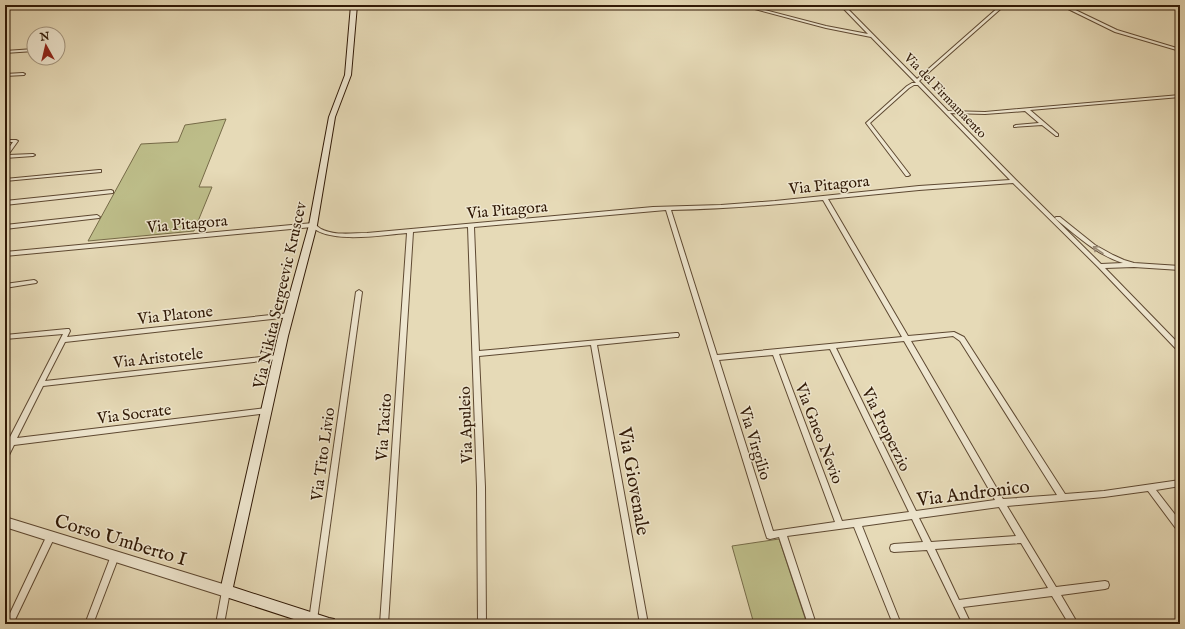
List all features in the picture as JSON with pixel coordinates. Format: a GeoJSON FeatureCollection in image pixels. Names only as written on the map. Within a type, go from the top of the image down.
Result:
{"type":"FeatureCollection","features":[{"type":"Feature","properties":{"kind":"main road","name":"Via Nikita Sergeevic Kruscev"},"geometry":{"type":"LineString","coordinates":[[226,591],[266,411],[313,225],[332,117],[348,75],[354,5]]}},
{"type":"Feature","properties":{"kind":"main road"},"geometry":{"type":"LineString","coordinates":[[226,591],[329,624]]}},
{"type":"Feature","properties":{"kind":"street"},"geometry":{"type":"LineString","coordinates":[[742,5],[872,36]]}},
{"type":"Feature","properties":{"kind":"street","name":"Via del Firmamaento"},"geometry":{"type":"LineString","coordinates":[[842,5],[1180,349]]}},
{"type":"Feature","properties":{"kind":"street"},"geometry":{"type":"LineString","coordinates":[[908,175],[868,123],[908,87],[919,82],[1003,5]]}},
{"type":"Feature","properties":{"kind":"street"},"geometry":{"type":"LineString","coordinates":[[1062,5],[1116,31],[1180,50]]}},
{"type":"Feature","properties":{"kind":"street"},"geometry":{"type":"LineString","coordinates":[[5,52],[26,51]]}},
{"type":"Feature","properties":{"kind":"street"},"geometry":{"type":"LineString","coordinates":[[5,75],[23,74]]}},
{"type":"Feature","properties":{"kind":"street"},"geometry":{"type":"LineString","coordinates":[[1174,96],[1180,101]]}},
{"type":"Feature","properties":{"kind":"street"},"geometry":{"type":"LineString","coordinates":[[948,112],[985,113],[1180,96]]}},
{"type":"Feature","properties":{"kind":"street"},"geometry":{"type":"LineString","coordinates":[[1027,110],[1056,135]]}},
{"type":"Feature","properties":{"kind":"street"},"geometry":{"type":"LineString","coordinates":[[1016,126],[1043,124]]}},
{"type":"Feature","properties":{"kind":"street"},"geometry":{"type":"LineString","coordinates":[[5,141],[16,141],[5,157]]}},
{"type":"Feature","properties":{"kind":"street"},"geometry":{"type":"LineString","coordinates":[[5,157],[33,155]]}},
{"type":"Feature","properties":{"kind":"street"},"geometry":{"type":"LineString","coordinates":[[5,180],[99,170]]}},
{"type":"Feature","properties":{"kind":"street","name":"Via Pitagora"},"geometry":{"type":"LineString","coordinates":[[5,254],[313,225],[316,229],[326,233],[348,235],[410,231],[668,209],[721,207],[1014,180]]}},
{"type":"Feature","properties":{"kind":"street"},"geometry":{"type":"LineString","coordinates":[[5,203],[111,192]]}},
{"type":"Feature","properties":{"kind":"street"},"geometry":{"type":"LineString","coordinates":[[825,198],[1001,503],[1074,624]]}},
{"type":"Feature","properties":{"kind":"street","name":"Via del Firmamaento"},"geometry":{"type":"LineString","coordinates":[[1034,200],[1100,252],[1114,260],[1134,265]]}},
{"type":"Feature","properties":{"kind":"street","name":"Via Virgilio"},"geometry":{"type":"LineString","coordinates":[[668,209],[716,358],[770,535]]}},
{"type":"Feature","properties":{"kind":"street"},"geometry":{"type":"LineString","coordinates":[[5,227],[97,217]]}},
{"type":"Feature","properties":{"kind":"street","name":"Via Apuleio"},"geometry":{"type":"LineString","coordinates":[[471,226],[481,487],[482,624]]}},
{"type":"Feature","properties":{"kind":"street","name":"Via Tacito"},"geometry":{"type":"LineString","coordinates":[[384,624],[410,231]]}},
{"type":"Feature","properties":{"kind":"street"},"geometry":{"type":"LineString","coordinates":[[1100,266],[1134,265],[1180,268]]}},
{"type":"Feature","properties":{"kind":"street"},"geometry":{"type":"LineString","coordinates":[[5,286],[34,282]]}},
{"type":"Feature","properties":{"kind":"street","name":"Via Tito Livio"},"geometry":{"type":"LineString","coordinates":[[313,620],[359,292]]}},
{"type":"Feature","properties":{"kind":"street","name":"Via Platone"},"geometry":{"type":"LineString","coordinates":[[63,340],[290,315]]}},
{"type":"Feature","properties":{"kind":"street"},"geometry":{"type":"LineString","coordinates":[[5,337],[67,331],[8,443],[5,454]]}},
{"type":"Feature","properties":{"kind":"street"},"geometry":{"type":"LineString","coordinates":[[716,358],[954,334],[962,339],[1063,497]]}},
{"type":"Feature","properties":{"kind":"street"},"geometry":{"type":"LineString","coordinates":[[476,354],[676,335]]}},
{"type":"Feature","properties":{"kind":"street","name":"Via Giovenale"},"geometry":{"type":"LineString","coordinates":[[594,343],[644,624]]}},
{"type":"Feature","properties":{"kind":"street","name":"Via Properzio"},"geometry":{"type":"LineString","coordinates":[[832,346],[967,624]]}},
{"type":"Feature","properties":{"kind":"street","name":"Via Gneo Nevio"},"geometry":{"type":"LineString","coordinates":[[775,352],[840,524]]}},
{"type":"Feature","properties":{"kind":"street","name":"Via Aristotele"},"geometry":{"type":"LineString","coordinates":[[40,384],[279,357]]}},
{"type":"Feature","properties":{"kind":"street","name":"Via Socrate"},"geometry":{"type":"LineString","coordinates":[[8,443],[266,411]]}},
{"type":"Feature","properties":{"kind":"street","name":"Via Andronico"},"geometry":{"type":"LineString","coordinates":[[770,535],[840,524],[857,524],[1001,503],[1151,489],[1180,483]]}},
{"type":"Feature","properties":{"kind":"street"},"geometry":{"type":"LineString","coordinates":[[1151,489],[1180,527]]}},
{"type":"Feature","properties":{"kind":"street","name":"Corso Umberto I"},"geometry":{"type":"LineString","coordinates":[[5,522],[226,591]]}},
{"type":"Feature","properties":{"kind":"street"},"geometry":{"type":"LineString","coordinates":[[857,524],[898,624]]}},
{"type":"Feature","properties":{"kind":"street"},"geometry":{"type":"LineString","coordinates":[[782,534],[812,624]]}},
{"type":"Feature","properties":{"kind":"street"},"geometry":{"type":"LineString","coordinates":[[9,624],[51,536]]}},
{"type":"Feature","properties":{"kind":"street"},"geometry":{"type":"LineString","coordinates":[[894,548],[929,547],[1023,539]]}},
{"type":"Feature","properties":{"kind":"street"},"geometry":{"type":"LineString","coordinates":[[89,624],[115,556]]}},
{"type":"Feature","properties":{"kind":"street"},"geometry":{"type":"LineString","coordinates":[[957,604],[1053,590],[1105,585]]}},
{"type":"Feature","properties":{"kind":"street"},"geometry":{"type":"LineString","coordinates":[[220,624],[226,591]]}},
{"type":"Feature","properties":{"kind":"green space"},"geometry":{"type":"Polygon","coordinates":[[[226,119],[199,187],[212,187],[194,231],[88,241],[141,144],[178,142],[185,125],[226,119]]]}},
{"type":"Feature","properties":{"kind":"green space"},"geometry":{"type":"Polygon","coordinates":[[[779,539],[807,624],[754,624],[732,546],[779,539]]]}}]}
